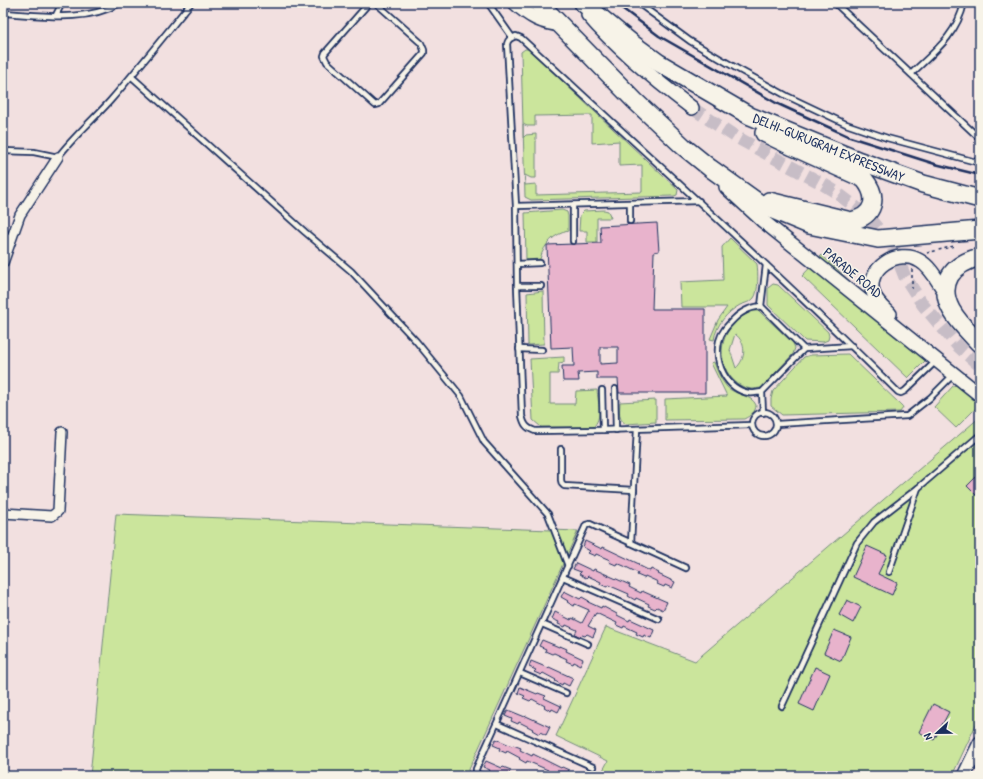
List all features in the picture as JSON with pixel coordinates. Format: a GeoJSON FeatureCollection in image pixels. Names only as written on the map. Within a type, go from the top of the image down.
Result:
{"type":"FeatureCollection","features":[{"type":"Feature","properties":{"kind":"highway"},"geometry":{"type":"LineString","coordinates":[[539,3],[649,115],[684,147],[752,199],[773,211],[809,225],[862,237],[878,239],[980,230]]}},
{"type":"Feature","properties":{"kind":"highway"},"geometry":{"type":"LineString","coordinates":[[584,3],[633,44],[659,63],[690,81],[722,107],[756,128],[793,147],[864,179],[869,185],[873,196],[873,202],[868,213],[857,220],[851,221],[778,203],[752,199]]}},
{"type":"Feature","properties":{"kind":"highway","name":"DELHI-GURUGRAM EXPRESSWAY"},"geometry":{"type":"LineString","coordinates":[[690,81],[750,116],[860,161],[923,184],[980,199]]}},
{"type":"Feature","properties":{"kind":"highway"},"geometry":{"type":"LineString","coordinates":[[980,257],[967,262],[955,270],[948,280],[945,292],[951,309],[980,344]]}},
{"type":"Feature","properties":{"kind":"street"},"geometry":{"type":"LineString","coordinates":[[515,3],[531,17],[540,21],[562,26]]}},
{"type":"Feature","properties":{"kind":"street"},"geometry":{"type":"LineString","coordinates":[[578,3],[605,33],[652,77],[692,108]]}},
{"type":"Feature","properties":{"kind":"street"},"geometry":{"type":"LineString","coordinates":[[3,263],[20,215],[58,157]]}},
{"type":"Feature","properties":{"kind":"street","name":"PARADE ROAD"},"geometry":{"type":"LineString","coordinates":[[710,168],[726,187],[763,221],[980,395]]}},
{"type":"Feature","properties":{"kind":"street"},"geometry":{"type":"LineString","coordinates":[[3,234],[7,250]]}},
{"type":"Feature","properties":{"kind":"street"},"geometry":{"type":"LineString","coordinates":[[933,357],[878,301],[874,294],[873,288],[876,272],[879,267],[886,262],[906,257],[916,259],[924,263],[945,292]]}},
{"type":"Feature","properties":{"kind":"street"},"geometry":{"type":"LineString","coordinates":[[3,513],[52,516],[58,512],[62,432]]}},
{"type":"Feature","properties":{"kind":"street"},"geometry":{"type":"LineString","coordinates":[[964,776],[980,743]]}},
{"type":"Feature","properties":{"kind":"lane"},"geometry":{"type":"LineString","coordinates":[[56,15],[62,3]]}},
{"type":"Feature","properties":{"kind":"lane"},"geometry":{"type":"LineString","coordinates":[[3,13],[87,15],[120,3]]}},
{"type":"Feature","properties":{"kind":"lane"},"geometry":{"type":"LineString","coordinates":[[3,151],[34,152],[58,157],[68,144],[94,119],[132,76],[191,3]]}},
{"type":"Feature","properties":{"kind":"lane"},"geometry":{"type":"LineString","coordinates":[[369,3],[324,56],[327,62],[375,105],[379,104],[424,53],[421,43],[376,3]]}},
{"type":"Feature","properties":{"kind":"lane"},"geometry":{"type":"LineString","coordinates":[[488,3],[512,37]]}},
{"type":"Feature","properties":{"kind":"lane"},"geometry":{"type":"LineString","coordinates":[[638,3],[690,41],[736,68],[787,96],[846,124],[886,138],[980,163]]}},
{"type":"Feature","properties":{"kind":"lane"},"geometry":{"type":"LineString","coordinates":[[835,3],[976,135]]}},
{"type":"Feature","properties":{"kind":"lane"},"geometry":{"type":"LineString","coordinates":[[911,74],[950,36],[960,18],[964,3]]}},
{"type":"Feature","properties":{"kind":"lane"},"geometry":{"type":"LineString","coordinates":[[752,426],[616,430],[536,430],[529,429],[524,424],[522,416],[519,349],[516,206],[507,44],[508,40],[512,37],[516,36],[521,38],[699,202],[852,346],[898,392],[901,393],[913,384],[933,357]]}},
{"type":"Feature","properties":{"kind":"lane"},"geometry":{"type":"LineString","coordinates":[[132,76],[293,221],[351,271],[416,341],[461,396],[479,434],[487,446],[548,514],[568,566]]}},
{"type":"Feature","properties":{"kind":"lane"},"geometry":{"type":"LineString","coordinates":[[516,206],[572,206],[699,202]]}},
{"type":"Feature","properties":{"kind":"lane"},"geometry":{"type":"LineString","coordinates":[[630,204],[630,221]]}},
{"type":"Feature","properties":{"kind":"lane"},"geometry":{"type":"LineString","coordinates":[[572,206],[573,240]]}},
{"type":"Feature","properties":{"kind":"lane"},"geometry":{"type":"LineString","coordinates":[[517,264],[540,263]]}},
{"type":"Feature","properties":{"kind":"lane"},"geometry":{"type":"LineString","coordinates":[[761,306],[766,265]]}},
{"type":"Feature","properties":{"kind":"lane"},"geometry":{"type":"LineString","coordinates":[[517,286],[541,286]]}},
{"type":"Feature","properties":{"kind":"lane"},"geometry":{"type":"LineString","coordinates":[[761,306],[749,309],[738,315],[726,326],[719,340],[717,355],[720,369],[728,381],[740,390],[750,393],[762,392],[804,348],[852,346]]}},
{"type":"Feature","properties":{"kind":"lane"},"geometry":{"type":"LineString","coordinates":[[761,306],[804,348]]}},
{"type":"Feature","properties":{"kind":"lane"},"geometry":{"type":"LineString","coordinates":[[519,349],[542,350]]}},
{"type":"Feature","properties":{"kind":"lane"},"geometry":{"type":"LineString","coordinates":[[777,424],[907,416],[930,398],[955,374]]}},
{"type":"Feature","properties":{"kind":"lane"},"geometry":{"type":"LineString","coordinates":[[615,389],[616,430]]}},
{"type":"Feature","properties":{"kind":"lane"},"geometry":{"type":"LineString","coordinates":[[602,390],[603,430]]}},
{"type":"Feature","properties":{"kind":"lane"},"geometry":{"type":"LineString","coordinates":[[762,392],[763,412]]}},
{"type":"Feature","properties":{"kind":"lane"},"geometry":{"type":"LineString","coordinates":[[763,412],[773,415],[777,421],[777,424],[773,431],[766,435],[758,434],[752,426],[754,419],[763,412]]}},
{"type":"Feature","properties":{"kind":"lane"},"geometry":{"type":"LineString","coordinates":[[631,543],[637,429]]}},
{"type":"Feature","properties":{"kind":"lane"},"geometry":{"type":"LineString","coordinates":[[782,706],[857,543],[874,522],[980,437]]}},
{"type":"Feature","properties":{"kind":"lane"},"geometry":{"type":"LineString","coordinates":[[561,449],[561,480],[564,486],[634,490]]}},
{"type":"Feature","properties":{"kind":"lane"},"geometry":{"type":"LineString","coordinates":[[889,572],[918,488]]}},
{"type":"Feature","properties":{"kind":"lane"},"geometry":{"type":"LineString","coordinates":[[482,776],[476,773],[476,769],[568,566],[584,527],[588,524],[686,568]]}},
{"type":"Feature","properties":{"kind":"lane"},"geometry":{"type":"LineString","coordinates":[[563,577],[659,619]]}},
{"type":"Feature","properties":{"kind":"lane"},"geometry":{"type":"LineString","coordinates":[[542,624],[588,644]]}},
{"type":"Feature","properties":{"kind":"lane"},"geometry":{"type":"LineString","coordinates":[[520,673],[566,693]]}},
{"type":"Feature","properties":{"kind":"lane"},"geometry":{"type":"LineString","coordinates":[[497,724],[593,767]]}},
{"type":"Feature","properties":{"kind":"path"},"geometry":{"type":"LineString","coordinates":[[912,289],[912,267],[916,259],[922,254],[944,247],[958,245]]}},
{"type":"Feature","properties":{"kind":"green space"},"geometry":{"type":"Polygon","coordinates":[[[528,49],[678,190],[677,195],[531,200],[525,197],[523,138],[526,135],[536,134],[536,178],[531,178],[525,175],[525,185],[536,184],[536,195],[642,192],[642,165],[619,166],[619,141],[592,143],[592,115],[535,116],[535,126],[527,126],[523,124],[521,52],[528,49]]]}},
{"type":"Feature","properties":{"kind":"green space"},"geometry":{"type":"Polygon","coordinates":[[[562,210],[567,212],[568,231],[563,232],[550,240],[540,259],[526,260],[525,213],[562,210]]]}},
{"type":"Feature","properties":{"kind":"green space"},"geometry":{"type":"Polygon","coordinates":[[[584,211],[608,211],[611,218],[597,218],[597,242],[587,242],[587,231],[579,231],[580,215],[584,211]]]}},
{"type":"Feature","properties":{"kind":"green space"},"geometry":{"type":"Polygon","coordinates":[[[730,238],[757,264],[757,291],[753,299],[740,305],[727,315],[717,329],[714,340],[710,339],[718,320],[727,307],[681,307],[680,282],[723,280],[722,247],[730,238]]]}},
{"type":"Feature","properties":{"kind":"green space"},"geometry":{"type":"Polygon","coordinates":[[[822,255],[925,352],[927,359],[908,378],[802,276],[822,255]]]}},
{"type":"Feature","properties":{"kind":"green space"},"geometry":{"type":"Polygon","coordinates":[[[773,284],[778,285],[828,332],[828,340],[823,342],[805,341],[768,305],[768,288],[773,284]]]}},
{"type":"Feature","properties":{"kind":"green space"},"geometry":{"type":"Polygon","coordinates":[[[543,291],[544,344],[528,345],[527,293],[543,291]]]}},
{"type":"Feature","properties":{"kind":"green space"},"geometry":{"type":"Polygon","coordinates":[[[752,311],[759,311],[793,343],[795,348],[793,354],[761,388],[753,389],[743,387],[735,382],[730,376],[725,368],[722,350],[729,329],[734,323],[752,311]],[[735,334],[730,350],[736,368],[742,360],[744,351],[742,342],[735,334]]]}},
{"type":"Feature","properties":{"kind":"green space"},"geometry":{"type":"Polygon","coordinates":[[[848,354],[902,406],[903,408],[900,412],[782,415],[771,406],[773,391],[804,357],[811,355],[848,354]]]}},
{"type":"Feature","properties":{"kind":"green space"},"geometry":{"type":"Polygon","coordinates":[[[564,357],[564,362],[559,363],[558,374],[550,374],[550,404],[575,404],[576,391],[597,390],[599,415],[593,427],[541,427],[533,420],[530,359],[564,357]]]}},
{"type":"Feature","properties":{"kind":"green space"},"geometry":{"type":"Polygon","coordinates":[[[714,362],[719,375],[730,390],[751,399],[754,402],[756,407],[754,412],[744,419],[665,420],[665,399],[727,396],[711,363],[714,362]]]}},
{"type":"Feature","properties":{"kind":"green space"},"geometry":{"type":"Polygon","coordinates":[[[959,384],[980,401],[980,404],[956,428],[934,407],[953,386],[959,384]]]}},
{"type":"Feature","properties":{"kind":"green space"},"geometry":{"type":"Polygon","coordinates":[[[656,400],[656,422],[626,424],[621,420],[620,402],[656,400]]]}},
{"type":"Feature","properties":{"kind":"green space"},"geometry":{"type":"Polygon","coordinates":[[[980,417],[980,716],[952,776],[600,776],[608,761],[556,736],[606,627],[695,661],[980,417]]]}},
{"type":"Feature","properties":{"kind":"green space"},"geometry":{"type":"Polygon","coordinates":[[[116,514],[578,531],[466,776],[90,776],[116,514]]]}},
{"type":"Feature","properties":{"kind":"building"},"geometry":{"type":"Polygon","coordinates":[[[657,223],[659,251],[654,252],[652,309],[705,309],[705,393],[619,393],[618,379],[597,379],[597,372],[578,373],[579,381],[563,381],[562,366],[574,366],[573,347],[551,348],[547,245],[601,243],[600,226],[657,223]],[[600,347],[600,364],[618,363],[618,347],[600,347]]]}},
{"type":"Feature","properties":{"kind":"building"},"geometry":{"type":"Polygon","coordinates":[[[980,473],[980,499],[967,486],[980,473]]]}},
{"type":"Feature","properties":{"kind":"building"},"geometry":{"type":"Polygon","coordinates":[[[585,541],[602,549],[603,547],[675,582],[672,588],[665,585],[664,587],[657,584],[658,582],[645,576],[644,578],[637,575],[638,573],[624,566],[609,562],[610,560],[596,554],[595,556],[588,553],[590,551],[583,547],[585,541]]]}},
{"type":"Feature","properties":{"kind":"building"},"geometry":{"type":"Polygon","coordinates":[[[867,546],[887,555],[878,574],[897,583],[892,595],[853,577],[867,546]]]}},
{"type":"Feature","properties":{"kind":"building"},"geometry":{"type":"Polygon","coordinates":[[[576,563],[593,571],[594,569],[630,585],[629,587],[641,593],[642,591],[667,602],[663,610],[657,607],[655,609],[648,606],[649,604],[636,598],[635,600],[628,596],[629,594],[608,585],[607,587],[600,584],[601,582],[588,576],[586,578],[579,574],[581,572],[573,569],[576,563]]]}},
{"type":"Feature","properties":{"kind":"building"},"geometry":{"type":"Polygon","coordinates":[[[564,591],[580,599],[582,597],[589,601],[588,602],[601,608],[602,606],[629,621],[630,619],[654,630],[651,638],[636,634],[637,632],[624,626],[623,628],[616,625],[617,623],[596,613],[588,626],[596,630],[593,637],[587,634],[580,637],[575,634],[577,630],[566,625],[565,627],[558,624],[559,622],[552,619],[555,612],[571,620],[572,618],[582,623],[589,610],[575,604],[574,606],[567,602],[568,601],[561,597],[564,591]]]}},
{"type":"Feature","properties":{"kind":"building"},"geometry":{"type":"Polygon","coordinates":[[[847,600],[861,607],[853,623],[839,615],[847,600]]]}},
{"type":"Feature","properties":{"kind":"building"},"geometry":{"type":"Polygon","coordinates":[[[834,630],[851,637],[841,661],[824,653],[834,630]]]}},
{"type":"Feature","properties":{"kind":"building"},"geometry":{"type":"Polygon","coordinates":[[[542,640],[567,649],[566,651],[583,659],[580,665],[574,662],[573,664],[566,661],[567,659],[545,651],[546,649],[539,646],[542,640]]]}},
{"type":"Feature","properties":{"kind":"building"},"geometry":{"type":"Polygon","coordinates":[[[531,661],[573,678],[569,686],[563,683],[562,685],[543,673],[541,675],[534,672],[536,670],[529,667],[531,661]]]}},
{"type":"Feature","properties":{"kind":"building"},"geometry":{"type":"Polygon","coordinates":[[[815,667],[830,674],[814,711],[799,704],[815,667]]]}},
{"type":"Feature","properties":{"kind":"building"},"geometry":{"type":"Polygon","coordinates":[[[520,687],[546,696],[544,698],[561,706],[558,712],[552,709],[551,711],[532,699],[530,701],[523,698],[525,696],[518,693],[520,687]]]}},
{"type":"Feature","properties":{"kind":"building"},"geometry":{"type":"Polygon","coordinates":[[[933,704],[949,712],[934,740],[919,732],[933,704]]]}},
{"type":"Feature","properties":{"kind":"building"},"geometry":{"type":"Polygon","coordinates":[[[508,710],[550,727],[546,735],[540,732],[539,734],[532,730],[533,729],[519,722],[518,724],[511,721],[512,719],[505,716],[508,710]]]}},
{"type":"Feature","properties":{"kind":"building"},"geometry":{"type":"Polygon","coordinates":[[[496,739],[521,748],[520,750],[532,756],[533,754],[561,768],[562,767],[569,770],[566,776],[561,776],[555,773],[554,775],[547,772],[548,770],[527,761],[526,763],[507,751],[506,753],[499,750],[500,748],[493,745],[496,739]]]}},
{"type":"Feature","properties":{"kind":"building"},"geometry":{"type":"Polygon","coordinates":[[[486,761],[511,770],[507,776],[497,773],[496,775],[483,767],[486,761]]]}},
{"type":"Feature","properties":{"kind":"tunnel"},"geometry":{"type":"LineString","coordinates":[[692,108],[736,137],[836,192],[867,216],[893,247],[905,277],[923,305],[958,346],[980,366]]}},
{"type":"Feature","properties":{"kind":"railway"},"geometry":{"type":"LineString","coordinates":[[615,3],[659,36],[776,103],[850,137],[935,164],[980,175]]}}]}
